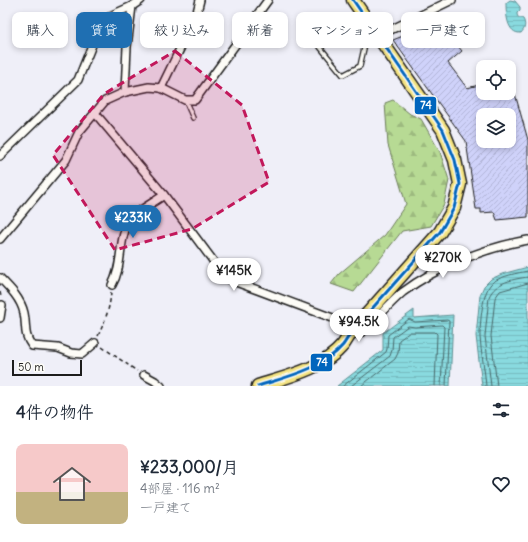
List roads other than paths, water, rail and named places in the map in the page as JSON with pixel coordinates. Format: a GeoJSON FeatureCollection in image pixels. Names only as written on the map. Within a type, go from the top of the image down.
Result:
{"type":"FeatureCollection","features":[{"type":"Feature","properties":{"kind":"main road"},"geometry":{"type":"LineString","coordinates":[[353,0],[361,12]]}},
{"type":"Feature","properties":{"kind":"main road"},"geometry":{"type":"LineString","coordinates":[[258,386],[313,366],[328,358],[342,346],[353,330],[440,232],[454,208],[460,184],[455,160],[443,130],[386,48]]}},
{"type":"Feature","properties":{"kind":"street"},"geometry":{"type":"LineString","coordinates":[[126,92],[127,48],[132,6],[127,0]]}},
{"type":"Feature","properties":{"kind":"street"},"geometry":{"type":"LineString","coordinates":[[0,156],[78,80],[100,25],[112,15],[141,0]]}},
{"type":"Feature","properties":{"kind":"street"},"geometry":{"type":"LineString","coordinates":[[161,88],[196,16],[200,0]]}},
{"type":"Feature","properties":{"kind":"street"},"geometry":{"type":"LineString","coordinates":[[1,237],[66,160],[78,132],[105,101],[126,92],[149,87],[161,88],[185,100],[195,100],[268,0]]}},
{"type":"Feature","properties":{"kind":"street"},"geometry":{"type":"LineString","coordinates":[[393,29],[452,0]]}},
{"type":"Feature","properties":{"kind":"street"},"geometry":{"type":"LineString","coordinates":[[95,113],[164,195],[220,270],[228,278],[260,292],[346,323],[359,334],[403,293],[449,265],[495,248],[528,240]]}},
{"type":"Feature","properties":{"kind":"street"},"geometry":{"type":"LineString","coordinates":[[112,285],[117,277],[124,231],[132,217],[164,195]]}},
{"type":"Feature","properties":{"kind":"street"},"geometry":{"type":"LineString","coordinates":[[0,278],[21,302],[25,314],[26,339],[32,346],[58,348],[71,353],[82,354],[95,343]]}},
{"type":"Feature","properties":{"kind":"street"},"geometry":{"type":"LineString","coordinates":[[0,318],[2,305]]}},
{"type":"Feature","properties":{"kind":"street"},"geometry":{"type":"LineString","coordinates":[[144,375],[156,381],[161,386]]}},
{"type":"Feature","properties":{"kind":"lane"},"geometry":{"type":"LineString","coordinates":[[339,35],[365,44],[360,66],[343,75],[320,47],[339,35]]}},
{"type":"Feature","properties":{"kind":"lane"},"geometry":{"type":"LineString","coordinates":[[185,100],[193,118]]}},
{"type":"Feature","properties":{"kind":"water"},"geometry":{"type":"Polygon","coordinates":[[[510,0],[515,1],[520,7],[517,15],[523,19],[525,25],[521,33],[513,30],[508,22],[506,3],[510,0]]]}},
{"type":"Feature","properties":{"kind":"water"},"geometry":{"type":"Polygon","coordinates":[[[528,267],[528,386],[482,386],[476,336],[480,295],[484,286],[491,279],[502,274],[528,267]]]}},
{"type":"Feature","properties":{"kind":"water"},"geometry":{"type":"Polygon","coordinates":[[[414,310],[414,318],[453,315],[450,386],[337,386],[383,350],[383,333],[414,310]]]}}]}
